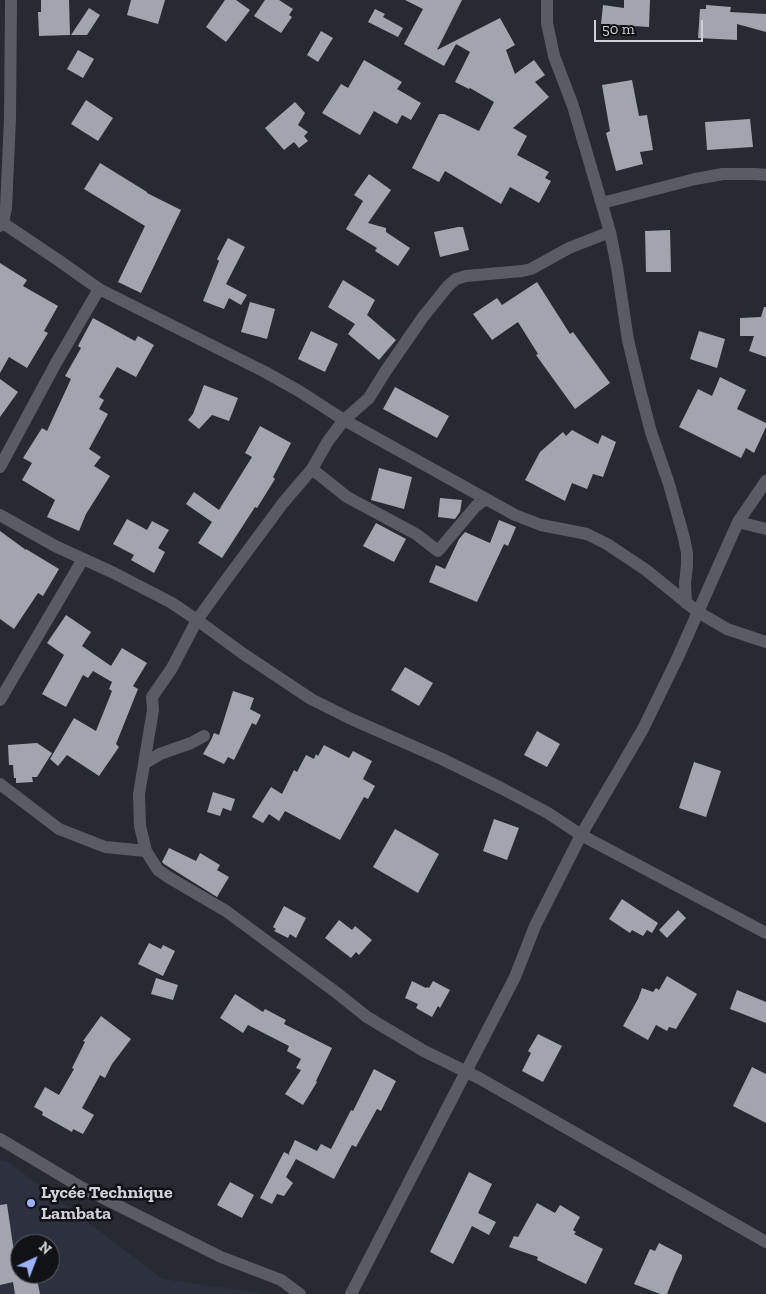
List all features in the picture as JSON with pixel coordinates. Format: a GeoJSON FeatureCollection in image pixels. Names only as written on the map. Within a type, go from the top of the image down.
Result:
{"type":"FeatureCollection","features":[{"type":"Feature","properties":{"kind":"street"},"geometry":{"type":"LineString","coordinates":[[10,0],[5,118],[6,208],[1,224],[58,260],[99,289],[265,372],[344,420],[515,515],[541,524],[587,534],[607,544],[646,570],[698,612],[727,629],[766,642]]}},
{"type":"Feature","properties":{"kind":"street"},"geometry":{"type":"LineString","coordinates":[[547,0],[547,23],[554,56],[573,106],[610,232],[628,340],[640,390],[651,432],[670,484],[684,538],[687,553],[686,603]]}},
{"type":"Feature","properties":{"kind":"street"},"geometry":{"type":"LineString","coordinates":[[602,203],[687,181],[723,174],[766,175]]}},
{"type":"Feature","properties":{"kind":"street"},"geometry":{"type":"LineString","coordinates":[[610,232],[569,248],[531,269],[466,276],[456,280],[448,286],[423,317],[369,398],[344,420],[328,441],[312,469],[252,544],[198,620],[172,668],[152,697],[153,710],[140,794],[140,826],[146,851],[158,870],[226,911],[367,1017],[424,1051],[466,1072],[766,1242]]}},
{"type":"Feature","properties":{"kind":"street"},"geometry":{"type":"LineString","coordinates":[[0,467],[56,363],[99,289]]}},
{"type":"Feature","properties":{"kind":"street"},"geometry":{"type":"LineString","coordinates":[[312,469],[347,497],[416,534],[438,551],[476,506],[486,499]]}},
{"type":"Feature","properties":{"kind":"street"},"geometry":{"type":"LineString","coordinates":[[351,1294],[515,977],[535,926],[581,835],[643,729],[678,657],[738,522],[766,481]]}},
{"type":"Feature","properties":{"kind":"street"},"geometry":{"type":"LineString","coordinates":[[0,515],[55,546],[114,573],[163,599],[198,620],[242,653],[311,699],[502,788],[548,813],[581,835],[766,933]]}},
{"type":"Feature","properties":{"kind":"street"},"geometry":{"type":"LineString","coordinates":[[738,522],[766,529]]}},
{"type":"Feature","properties":{"kind":"street"},"geometry":{"type":"LineString","coordinates":[[0,700],[83,559]]}},
{"type":"Feature","properties":{"kind":"street"},"geometry":{"type":"LineString","coordinates":[[145,763],[160,754],[191,743],[204,736]]}},
{"type":"Feature","properties":{"kind":"street"},"geometry":{"type":"LineString","coordinates":[[0,784],[59,829],[105,847],[146,851]]}},
{"type":"Feature","properties":{"kind":"street"},"geometry":{"type":"LineString","coordinates":[[0,1139],[79,1186],[221,1257],[280,1280],[300,1294]]}},
{"type":"Feature","properties":{"kind":"shaded area","name":"Lycée Technique Lambata"},"geometry":{"type":"Polygon","coordinates":[[[0,1160],[7,1161],[163,1279],[267,1294],[0,1294],[0,1160]]]}},
{"type":"Feature","properties":{"kind":"building"},"geometry":{"type":"Polygon","coordinates":[[[41,0],[69,0],[70,35],[39,36],[38,12],[41,12],[41,0]]]}},
{"type":"Feature","properties":{"kind":"building"},"geometry":{"type":"Polygon","coordinates":[[[131,0],[165,0],[158,24],[127,15],[131,0]]]}},
{"type":"Feature","properties":{"kind":"building"},"geometry":{"type":"Polygon","coordinates":[[[225,0],[236,0],[250,10],[226,42],[206,27],[225,0]]]}},
{"type":"Feature","properties":{"kind":"building"},"geometry":{"type":"Polygon","coordinates":[[[265,0],[279,0],[293,9],[289,15],[292,17],[281,33],[254,16],[265,0]]]}},
{"type":"Feature","properties":{"kind":"building"},"geometry":{"type":"Polygon","coordinates":[[[405,0],[462,0],[437,50],[500,18],[515,45],[506,50],[515,74],[534,60],[545,75],[535,82],[549,97],[513,128],[527,136],[517,155],[549,172],[545,178],[551,181],[539,203],[510,187],[501,204],[445,171],[439,182],[412,168],[439,114],[444,114],[479,131],[494,102],[470,88],[455,82],[470,52],[456,44],[444,66],[404,44],[423,9],[405,0]]]}},
{"type":"Feature","properties":{"kind":"building"},"geometry":{"type":"Polygon","coordinates":[[[624,0],[650,0],[649,27],[601,24],[603,5],[624,8],[624,0]]]}},
{"type":"Feature","properties":{"kind":"building"},"geometry":{"type":"Polygon","coordinates":[[[706,5],[731,7],[730,12],[766,14],[766,32],[737,24],[737,40],[698,38],[700,9],[706,9],[706,5]]]}},
{"type":"Feature","properties":{"kind":"building"},"geometry":{"type":"Polygon","coordinates":[[[89,8],[100,15],[87,35],[71,35],[89,8]]]}},
{"type":"Feature","properties":{"kind":"building"},"geometry":{"type":"Polygon","coordinates":[[[375,9],[385,14],[383,17],[403,28],[398,37],[368,22],[375,9]]]}},
{"type":"Feature","properties":{"kind":"building"},"geometry":{"type":"Polygon","coordinates":[[[321,31],[333,38],[318,62],[307,55],[321,31]]]}},
{"type":"Feature","properties":{"kind":"building"},"geometry":{"type":"Polygon","coordinates":[[[78,50],[94,59],[83,78],[67,69],[78,50]]]}},
{"type":"Feature","properties":{"kind":"building"},"geometry":{"type":"Polygon","coordinates":[[[364,60],[402,82],[397,89],[421,103],[411,120],[402,115],[397,124],[374,111],[360,135],[322,113],[341,84],[348,88],[364,60]]]}},
{"type":"Feature","properties":{"kind":"building"},"geometry":{"type":"Polygon","coordinates":[[[632,80],[639,116],[647,115],[653,150],[640,152],[643,164],[616,171],[606,133],[610,131],[602,85],[632,80]]]}},
{"type":"Feature","properties":{"kind":"building"},"geometry":{"type":"Polygon","coordinates":[[[86,100],[113,118],[98,141],[71,124],[86,100]]]}},
{"type":"Feature","properties":{"kind":"building"},"geometry":{"type":"Polygon","coordinates":[[[295,102],[305,113],[298,125],[308,132],[304,136],[308,141],[299,148],[294,142],[284,150],[265,128],[295,102]]]}},
{"type":"Feature","properties":{"kind":"building"},"geometry":{"type":"Polygon","coordinates":[[[750,119],[753,147],[707,150],[705,122],[750,119]]]}},
{"type":"Feature","properties":{"kind":"building"},"geometry":{"type":"Polygon","coordinates":[[[100,163],[147,193],[181,210],[141,293],[118,282],[145,226],[84,189],[100,163]]]}},
{"type":"Feature","properties":{"kind":"building"},"geometry":{"type":"Polygon","coordinates":[[[369,174],[391,190],[368,223],[386,228],[386,232],[410,248],[398,266],[375,251],[377,248],[346,229],[363,201],[354,195],[369,174]]]}},
{"type":"Feature","properties":{"kind":"building"},"geometry":{"type":"Polygon","coordinates":[[[463,227],[469,250],[440,257],[434,232],[463,227]]]}},
{"type":"Feature","properties":{"kind":"building"},"geometry":{"type":"Polygon","coordinates":[[[670,230],[671,272],[646,272],[645,231],[670,230]]]}},
{"type":"Feature","properties":{"kind":"building"},"geometry":{"type":"Polygon","coordinates":[[[228,238],[245,247],[226,284],[247,295],[241,305],[229,298],[224,309],[203,301],[219,261],[217,259],[228,238]]]}},
{"type":"Feature","properties":{"kind":"building"},"geometry":{"type":"Polygon","coordinates":[[[0,263],[27,280],[23,286],[58,306],[44,331],[48,333],[27,368],[9,357],[0,373],[0,263]]]}},
{"type":"Feature","properties":{"kind":"building"},"geometry":{"type":"Polygon","coordinates":[[[343,280],[375,300],[367,315],[396,340],[379,360],[348,334],[355,324],[328,307],[343,280]]]}},
{"type":"Feature","properties":{"kind":"building"},"geometry":{"type":"Polygon","coordinates":[[[537,282],[570,334],[573,332],[610,383],[575,409],[536,355],[538,354],[518,322],[492,340],[473,314],[497,298],[502,305],[537,282]]]}},
{"type":"Feature","properties":{"kind":"building"},"geometry":{"type":"Polygon","coordinates":[[[250,302],[275,309],[267,339],[241,332],[250,302]]]}},
{"type":"Feature","properties":{"kind":"building"},"geometry":{"type":"Polygon","coordinates":[[[764,307],[766,307],[766,357],[749,351],[754,336],[740,336],[740,318],[761,317],[764,307]]]}},
{"type":"Feature","properties":{"kind":"building"},"geometry":{"type":"Polygon","coordinates":[[[93,318],[135,341],[138,336],[154,345],[136,377],[117,367],[99,397],[104,400],[99,409],[108,414],[89,449],[101,457],[94,466],[110,476],[86,514],[79,531],[47,517],[55,500],[22,480],[32,463],[23,458],[42,428],[47,431],[71,379],[65,376],[81,348],[78,346],[93,318]]]}},
{"type":"Feature","properties":{"kind":"building"},"geometry":{"type":"Polygon","coordinates":[[[311,331],[338,344],[325,372],[298,359],[311,331]]]}},
{"type":"Feature","properties":{"kind":"building"},"geometry":{"type":"Polygon","coordinates":[[[699,331],[725,339],[717,368],[690,359],[699,331]]]}},
{"type":"Feature","properties":{"kind":"building"},"geometry":{"type":"Polygon","coordinates":[[[720,377],[746,390],[737,409],[766,423],[754,453],[746,448],[741,458],[679,427],[698,389],[712,396],[720,377]]]}},
{"type":"Feature","properties":{"kind":"building"},"geometry":{"type":"Polygon","coordinates":[[[0,379],[18,392],[0,417],[0,379]]]}},
{"type":"Feature","properties":{"kind":"building"},"geometry":{"type":"Polygon","coordinates":[[[204,385],[238,398],[229,421],[212,415],[199,429],[188,420],[193,414],[204,385]]]}},
{"type":"Feature","properties":{"kind":"building"},"geometry":{"type":"Polygon","coordinates":[[[395,387],[449,416],[437,438],[383,409],[395,387]]]}},
{"type":"Feature","properties":{"kind":"building"},"geometry":{"type":"Polygon","coordinates":[[[260,426],[291,443],[273,477],[275,479],[222,558],[198,543],[212,522],[186,504],[194,492],[219,510],[252,457],[245,453],[260,426]]]}},
{"type":"Feature","properties":{"kind":"building"},"geometry":{"type":"Polygon","coordinates":[[[572,430],[598,444],[602,435],[616,442],[603,477],[593,474],[587,489],[572,483],[565,501],[525,480],[540,452],[563,432],[566,436],[572,430]]]}},
{"type":"Feature","properties":{"kind":"building"},"geometry":{"type":"Polygon","coordinates":[[[379,468],[412,477],[404,509],[371,500],[379,468]]]}},
{"type":"Feature","properties":{"kind":"building"},"geometry":{"type":"Polygon","coordinates":[[[440,498],[462,500],[460,512],[455,519],[438,517],[440,498]]]}},
{"type":"Feature","properties":{"kind":"building"},"geometry":{"type":"Polygon","coordinates":[[[127,519],[147,530],[152,521],[169,530],[158,548],[165,552],[154,573],[131,560],[134,555],[113,544],[127,519]]]}},
{"type":"Feature","properties":{"kind":"building"},"geometry":{"type":"Polygon","coordinates":[[[499,520],[516,527],[508,546],[504,544],[477,602],[429,582],[436,565],[445,569],[459,539],[465,532],[490,543],[499,520]]]}},
{"type":"Feature","properties":{"kind":"building"},"geometry":{"type":"Polygon","coordinates":[[[376,523],[406,539],[394,562],[363,546],[376,523]]]}},
{"type":"Feature","properties":{"kind":"building"},"geometry":{"type":"Polygon","coordinates":[[[0,531],[26,550],[59,569],[43,596],[38,593],[14,629],[0,619],[0,531]]]}},
{"type":"Feature","properties":{"kind":"building"},"geometry":{"type":"Polygon","coordinates":[[[66,615],[91,632],[82,646],[111,666],[122,648],[147,663],[133,686],[138,689],[116,744],[119,747],[99,776],[67,755],[58,766],[50,759],[74,718],[96,731],[112,691],[109,689],[112,682],[93,671],[88,678],[83,675],[66,707],[42,694],[64,655],[47,643],[66,615]]]}},
{"type":"Feature","properties":{"kind":"building"},"geometry":{"type":"Polygon","coordinates":[[[405,667],[433,683],[419,706],[391,690],[405,667]]]}},
{"type":"Feature","properties":{"kind":"building"},"geometry":{"type":"Polygon","coordinates":[[[233,691],[254,698],[250,709],[261,715],[256,725],[252,723],[234,760],[228,757],[224,764],[203,754],[214,733],[219,735],[233,691]]]}},
{"type":"Feature","properties":{"kind":"building"},"geometry":{"type":"Polygon","coordinates":[[[537,731],[560,744],[547,767],[524,755],[537,731]]]}},
{"type":"Feature","properties":{"kind":"building"},"geometry":{"type":"Polygon","coordinates":[[[37,743],[52,753],[37,777],[32,777],[33,782],[16,783],[13,765],[9,765],[8,745],[37,743]]]}},
{"type":"Feature","properties":{"kind":"building"},"geometry":{"type":"Polygon","coordinates":[[[324,745],[349,758],[353,751],[372,761],[363,779],[375,786],[368,799],[364,797],[340,840],[285,811],[279,821],[269,814],[263,823],[252,817],[271,787],[282,794],[294,770],[297,772],[306,755],[314,759],[316,754],[318,756],[324,745]]]}},
{"type":"Feature","properties":{"kind":"building"},"geometry":{"type":"Polygon","coordinates":[[[694,762],[721,771],[706,817],[679,808],[694,762]]]}},
{"type":"Feature","properties":{"kind":"building"},"geometry":{"type":"Polygon","coordinates":[[[213,792],[235,799],[231,811],[223,808],[220,816],[207,812],[213,792]]]}},
{"type":"Feature","properties":{"kind":"building"},"geometry":{"type":"Polygon","coordinates":[[[494,819],[519,828],[507,860],[483,851],[494,819]]]}},
{"type":"Feature","properties":{"kind":"building"},"geometry":{"type":"Polygon","coordinates":[[[395,829],[439,854],[418,893],[373,867],[395,829]]]}},
{"type":"Feature","properties":{"kind":"building"},"geometry":{"type":"Polygon","coordinates":[[[169,848],[196,861],[200,853],[220,865],[217,870],[229,877],[217,897],[162,862],[169,848]]]}},
{"type":"Feature","properties":{"kind":"building"},"geometry":{"type":"Polygon","coordinates":[[[622,899],[658,923],[652,933],[647,930],[643,936],[632,930],[630,933],[609,919],[622,899]]]}},
{"type":"Feature","properties":{"kind":"building"},"geometry":{"type":"Polygon","coordinates":[[[284,906],[306,918],[296,938],[290,934],[288,938],[274,931],[276,929],[273,927],[284,906]]]}},
{"type":"Feature","properties":{"kind":"building"},"geometry":{"type":"Polygon","coordinates":[[[678,910],[686,918],[667,938],[659,930],[678,910]]]}},
{"type":"Feature","properties":{"kind":"building"},"geometry":{"type":"Polygon","coordinates":[[[339,920],[352,930],[355,926],[372,940],[359,955],[356,952],[351,958],[325,938],[339,920]]]}},
{"type":"Feature","properties":{"kind":"building"},"geometry":{"type":"Polygon","coordinates":[[[149,943],[161,949],[163,945],[175,951],[163,976],[138,964],[149,943]]]}},
{"type":"Feature","properties":{"kind":"building"},"geometry":{"type":"Polygon","coordinates":[[[667,976],[697,994],[676,1029],[669,1027],[667,1031],[656,1025],[648,1040],[623,1026],[642,988],[653,992],[656,988],[659,990],[667,976]]]}},
{"type":"Feature","properties":{"kind":"building"},"geometry":{"type":"Polygon","coordinates":[[[156,978],[178,985],[173,1000],[151,994],[156,978]]]}},
{"type":"Feature","properties":{"kind":"building"},"geometry":{"type":"Polygon","coordinates":[[[412,981],[429,988],[433,981],[450,990],[440,1008],[438,1006],[432,1017],[416,1008],[418,1004],[405,998],[412,981]]]}},
{"type":"Feature","properties":{"kind":"building"},"geometry":{"type":"Polygon","coordinates":[[[737,990],[766,1002],[766,1023],[730,1009],[737,990]]]}},
{"type":"Feature","properties":{"kind":"building"},"geometry":{"type":"Polygon","coordinates":[[[235,994],[263,1012],[265,1009],[286,1020],[284,1024],[332,1048],[317,1082],[303,1105],[285,1094],[301,1070],[296,1068],[301,1059],[287,1051],[289,1046],[248,1025],[243,1033],[220,1018],[235,994]]]}},
{"type":"Feature","properties":{"kind":"building"},"geometry":{"type":"Polygon","coordinates":[[[101,1016],[131,1039],[112,1064],[105,1078],[100,1075],[82,1108],[94,1115],[83,1134],[73,1129],[72,1132],[42,1115],[43,1112],[34,1107],[45,1087],[59,1095],[74,1069],[72,1068],[85,1042],[83,1041],[101,1016]]]}},
{"type":"Feature","properties":{"kind":"building"},"geometry":{"type":"Polygon","coordinates":[[[538,1034],[562,1046],[543,1082],[522,1071],[531,1053],[528,1051],[538,1034]]]}},
{"type":"Feature","properties":{"kind":"building"},"geometry":{"type":"Polygon","coordinates":[[[752,1067],[766,1074],[766,1123],[733,1106],[752,1067]]]}},
{"type":"Feature","properties":{"kind":"building"},"geometry":{"type":"Polygon","coordinates":[[[374,1069],[396,1081],[381,1111],[377,1109],[356,1147],[352,1145],[334,1179],[296,1159],[286,1177],[293,1183],[284,1196],[277,1194],[272,1204],[260,1198],[284,1152],[288,1154],[295,1140],[317,1151],[321,1144],[331,1149],[374,1069]]]}},
{"type":"Feature","properties":{"kind":"building"},"geometry":{"type":"Polygon","coordinates":[[[469,1172],[492,1184],[478,1213],[496,1222],[489,1235],[472,1226],[453,1264],[430,1252],[469,1172]]]}},
{"type":"Feature","properties":{"kind":"building"},"geometry":{"type":"Polygon","coordinates":[[[230,1182],[254,1195],[242,1218],[217,1205],[230,1182]]]}},
{"type":"Feature","properties":{"kind":"building"},"geometry":{"type":"Polygon","coordinates":[[[537,1203],[555,1213],[560,1205],[580,1217],[573,1230],[576,1232],[574,1234],[603,1249],[586,1284],[537,1260],[538,1257],[509,1247],[514,1236],[518,1237],[537,1203]]]}},
{"type":"Feature","properties":{"kind":"building"},"geometry":{"type":"Polygon","coordinates":[[[7,1204],[11,1234],[10,1283],[0,1285],[0,1205],[7,1204]]]}},
{"type":"Feature","properties":{"kind":"building"},"geometry":{"type":"Polygon","coordinates":[[[659,1243],[682,1255],[667,1294],[660,1294],[634,1284],[650,1249],[655,1251],[659,1243]]]}},
{"type":"Feature","properties":{"kind":"building"},"geometry":{"type":"Polygon","coordinates":[[[13,1284],[38,1284],[40,1294],[15,1294],[13,1284]]]}},
{"type":"Feature","properties":{"kind":"place","name":"Lycée Technique Lambata"},"geometry":{"type":"Point","coordinates":[31,1203]}}]}
